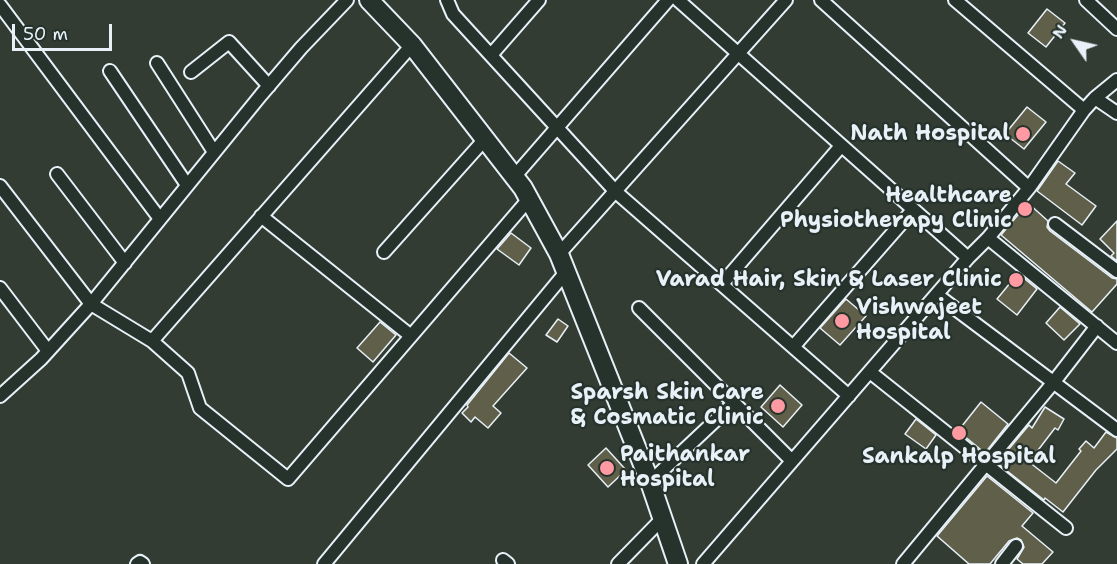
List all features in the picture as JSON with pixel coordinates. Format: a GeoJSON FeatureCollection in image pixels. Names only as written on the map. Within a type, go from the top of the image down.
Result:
{"type":"FeatureCollection","features":[{"type":"Feature","properties":{"kind":"street"},"geometry":{"type":"LineString","coordinates":[[2,391],[48,351],[91,304],[269,86],[346,0]]}},
{"type":"Feature","properties":{"kind":"street"},"geometry":{"type":"LineString","coordinates":[[369,0],[412,45],[529,199],[559,254],[650,482],[678,564]]}},
{"type":"Feature","properties":{"kind":"street"},"geometry":{"type":"LineString","coordinates":[[447,0],[453,14],[616,192],[849,396]]}},
{"type":"Feature","properties":{"kind":"street"},"geometry":{"type":"LineString","coordinates":[[491,55],[539,0]]}},
{"type":"Feature","properties":{"kind":"street"},"geometry":{"type":"LineString","coordinates":[[514,177],[668,0]]}},
{"type":"Feature","properties":{"kind":"street"},"geometry":{"type":"LineString","coordinates":[[678,0],[968,258]]}},
{"type":"Feature","properties":{"kind":"street"},"geometry":{"type":"LineString","coordinates":[[559,254],[786,0]]}},
{"type":"Feature","properties":{"kind":"street"},"geometry":{"type":"LineString","coordinates":[[821,0],[1029,188]]}},
{"type":"Feature","properties":{"kind":"street"},"geometry":{"type":"LineString","coordinates":[[955,0],[1084,110]]}},
{"type":"Feature","properties":{"kind":"street"},"geometry":{"type":"LineString","coordinates":[[1086,0],[1117,29]]}},
{"type":"Feature","properties":{"kind":"street"},"geometry":{"type":"LineString","coordinates":[[0,5],[160,219]]}},
{"type":"Feature","properties":{"kind":"street"},"geometry":{"type":"LineString","coordinates":[[191,72],[229,42],[269,86]]}},
{"type":"Feature","properties":{"kind":"street"},"geometry":{"type":"LineString","coordinates":[[152,341],[412,45]]}},
{"type":"Feature","properties":{"kind":"street"},"geometry":{"type":"LineString","coordinates":[[156,63],[214,152]]}},
{"type":"Feature","properties":{"kind":"street"},"geometry":{"type":"LineString","coordinates":[[110,71],[188,185]]}},
{"type":"Feature","properties":{"kind":"street"},"geometry":{"type":"LineString","coordinates":[[703,564],[968,258],[988,238],[1029,188],[1084,110],[1117,80]]}},
{"type":"Feature","properties":{"kind":"street"},"geometry":{"type":"LineString","coordinates":[[1095,98],[1117,113]]}},
{"type":"Feature","properties":{"kind":"street"},"geometry":{"type":"LineString","coordinates":[[384,252],[485,139]]}},
{"type":"Feature","properties":{"kind":"street"},"geometry":{"type":"LineString","coordinates":[[722,284],[842,146]]}},
{"type":"Feature","properties":{"kind":"street"},"geometry":{"type":"LineString","coordinates":[[57,174],[125,263]]}},
{"type":"Feature","properties":{"kind":"street"},"geometry":{"type":"LineString","coordinates":[[0,186],[91,304],[152,341],[188,373],[200,408],[288,479],[529,199]]}},
{"type":"Feature","properties":{"kind":"street"},"geometry":{"type":"LineString","coordinates":[[794,347],[913,210]]}},
{"type":"Feature","properties":{"kind":"street"},"geometry":{"type":"LineString","coordinates":[[261,216],[411,336]]}},
{"type":"Feature","properties":{"kind":"street"},"geometry":{"type":"LineString","coordinates":[[1055,224],[1117,271]]}},
{"type":"Feature","properties":{"kind":"street"},"geometry":{"type":"LineString","coordinates":[[988,238],[1117,343]]}},
{"type":"Feature","properties":{"kind":"street"},"geometry":{"type":"LineString","coordinates":[[324,564],[566,272]]}},
{"type":"Feature","properties":{"kind":"street"},"geometry":{"type":"LineString","coordinates":[[0,288],[48,351]]}},
{"type":"Feature","properties":{"kind":"street"},"geometry":{"type":"LineString","coordinates":[[937,295],[1117,430]]}},
{"type":"Feature","properties":{"kind":"street"},"geometry":{"type":"LineString","coordinates":[[639,308],[792,461]]}},
{"type":"Feature","properties":{"kind":"street"},"geometry":{"type":"LineString","coordinates":[[903,564],[1097,326]]}},
{"type":"Feature","properties":{"kind":"street"},"geometry":{"type":"LineString","coordinates":[[870,372],[1066,528]]}},
{"type":"Feature","properties":{"kind":"street"},"geometry":{"type":"LineString","coordinates":[[650,482],[734,403]]}},
{"type":"Feature","properties":{"kind":"street"},"geometry":{"type":"LineString","coordinates":[[618,564],[663,519]]}},
{"type":"Feature","properties":{"kind":"street"},"geometry":{"type":"LineString","coordinates":[[1002,564],[1016,546]]}},
{"type":"Feature","properties":{"kind":"street"},"geometry":{"type":"LineString","coordinates":[[137,564],[140,561],[143,564]]}},
{"type":"Feature","properties":{"kind":"building"},"geometry":{"type":"Polygon","coordinates":[[[1047,9],[1065,23],[1046,47],[1028,33],[1047,9]]]}},
{"type":"Feature","properties":{"kind":"building"},"geometry":{"type":"Polygon","coordinates":[[[1027,107],[1046,122],[1024,149],[1005,134],[1027,107]]]}},
{"type":"Feature","properties":{"kind":"building"},"geometry":{"type":"Polygon","coordinates":[[[1058,161],[1075,173],[1066,184],[1096,206],[1082,225],[1037,191],[1058,161]]]}},
{"type":"Feature","properties":{"kind":"building"},"geometry":{"type":"Polygon","coordinates":[[[1028,203],[1048,221],[1047,227],[1050,231],[1112,278],[1117,279],[1117,284],[1092,312],[1001,235],[1028,203]]]}},
{"type":"Feature","properties":{"kind":"building"},"geometry":{"type":"Polygon","coordinates":[[[1117,221],[1117,261],[1111,256],[1114,253],[1100,239],[1117,221]]]}},
{"type":"Feature","properties":{"kind":"building"},"geometry":{"type":"Polygon","coordinates":[[[511,233],[531,248],[519,265],[497,249],[511,233]]]}},
{"type":"Feature","properties":{"kind":"building"},"geometry":{"type":"Polygon","coordinates":[[[1020,275],[1037,289],[1017,315],[997,299],[1015,277],[1017,279],[1020,275]]]}},
{"type":"Feature","properties":{"kind":"building"},"geometry":{"type":"Polygon","coordinates":[[[846,299],[866,316],[840,345],[820,328],[846,299]]]}},
{"type":"Feature","properties":{"kind":"building"},"geometry":{"type":"Polygon","coordinates":[[[1060,307],[1080,324],[1064,340],[1046,323],[1060,307]]]}},
{"type":"Feature","properties":{"kind":"building"},"geometry":{"type":"Polygon","coordinates":[[[558,319],[568,326],[557,342],[546,335],[558,319]]]}},
{"type":"Feature","properties":{"kind":"building"},"geometry":{"type":"Polygon","coordinates":[[[380,322],[396,335],[373,362],[357,348],[380,322]]]}},
{"type":"Feature","properties":{"kind":"building"},"geometry":{"type":"Polygon","coordinates":[[[509,353],[527,368],[493,406],[501,413],[488,428],[475,417],[471,422],[462,413],[509,353]]]}},
{"type":"Feature","properties":{"kind":"building"},"geometry":{"type":"Polygon","coordinates":[[[780,385],[802,405],[783,427],[761,407],[780,385]]]}},
{"type":"Feature","properties":{"kind":"building"},"geometry":{"type":"Polygon","coordinates":[[[981,402],[1008,424],[985,453],[958,431],[981,402]]]}},
{"type":"Feature","properties":{"kind":"building"},"geometry":{"type":"Polygon","coordinates":[[[1045,407],[1064,419],[1058,430],[1055,428],[1029,462],[1056,483],[1086,441],[1094,448],[1106,432],[1117,438],[1117,449],[1096,470],[1063,512],[997,463],[1029,425],[1032,428],[1045,407]]]}},
{"type":"Feature","properties":{"kind":"building"},"geometry":{"type":"Polygon","coordinates":[[[916,419],[936,435],[926,449],[905,434],[916,419]]]}},
{"type":"Feature","properties":{"kind":"building"},"geometry":{"type":"Polygon","coordinates":[[[606,448],[626,470],[608,487],[588,465],[606,448]]]}},
{"type":"Feature","properties":{"kind":"building"},"geometry":{"type":"Polygon","coordinates":[[[987,476],[1033,513],[1022,526],[1053,552],[1042,564],[1023,564],[1017,559],[1024,547],[1021,540],[1017,538],[1009,541],[990,564],[969,564],[937,536],[987,476]]]}},
{"type":"Feature","properties":{"kind":"place","name":"Nath Hospital"},"geometry":{"type":"Point","coordinates":[1023,134]}},
{"type":"Feature","properties":{"kind":"place","name":"Healthcare Physiotherapy Clinic"},"geometry":{"type":"Point","coordinates":[1025,209]}},
{"type":"Feature","properties":{"kind":"place","name":"Varad Hair, Skin & Laser Clinic"},"geometry":{"type":"Point","coordinates":[1016,280]}},
{"type":"Feature","properties":{"kind":"place","name":"Vishwajeet Hospital"},"geometry":{"type":"Point","coordinates":[842,321]}},
{"type":"Feature","properties":{"kind":"place","name":"Sparsh Skin Care & Cosmatic Clinic"},"geometry":{"type":"Point","coordinates":[778,406]}},
{"type":"Feature","properties":{"kind":"place","name":"Sankalp Hospital"},"geometry":{"type":"Point","coordinates":[959,433]}},
{"type":"Feature","properties":{"kind":"place","name":"Paithankar Hospital"},"geometry":{"type":"Point","coordinates":[607,468]}}]}
